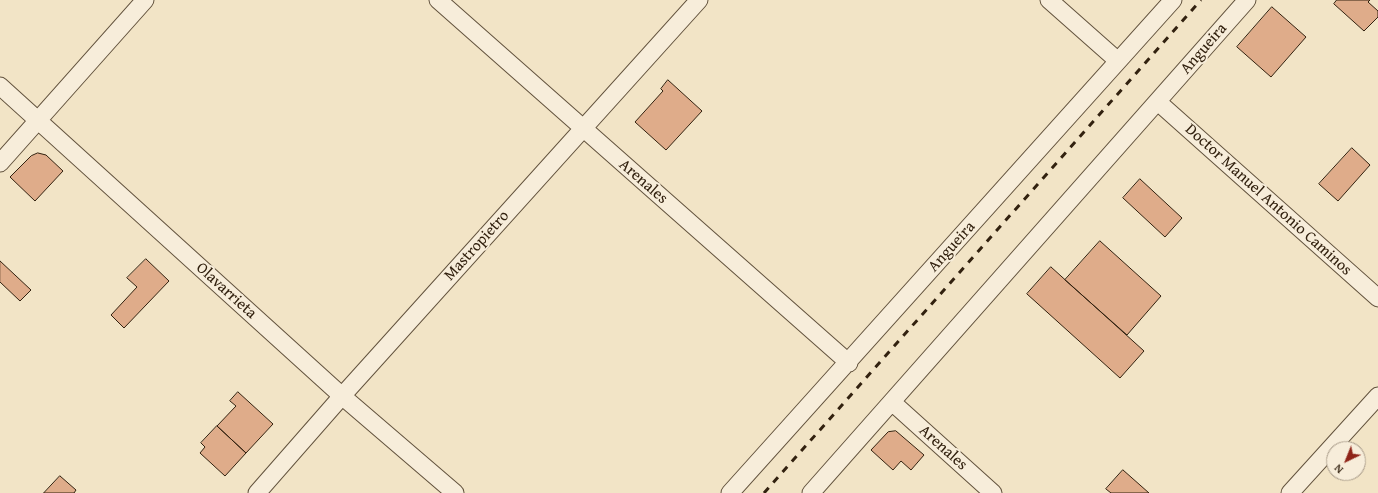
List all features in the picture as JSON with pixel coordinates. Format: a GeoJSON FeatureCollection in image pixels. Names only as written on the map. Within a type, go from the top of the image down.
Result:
{"type":"FeatureCollection","features":[{"type":"Feature","properties":{"kind":"street"},"geometry":{"type":"LineString","coordinates":[[0,163],[145,0]]}},
{"type":"Feature","properties":{"kind":"street","name":"Arenales"},"geometry":{"type":"LineString","coordinates":[[438,0],[849,363]]}},
{"type":"Feature","properties":{"kind":"street","name":"Mastropietro"},"geometry":{"type":"LineString","coordinates":[[257,493],[342,396],[699,0]]}},
{"type":"Feature","properties":{"kind":"street"},"geometry":{"type":"LineString","coordinates":[[1048,0],[1118,62]]}},
{"type":"Feature","properties":{"kind":"street","name":"Angueira"},"geometry":{"type":"LineString","coordinates":[[730,493],[849,363],[1173,0]]}},
{"type":"Feature","properties":{"kind":"street","name":"Angueira"},"geometry":{"type":"LineString","coordinates":[[811,493],[1247,0]]}},
{"type":"Feature","properties":{"kind":"street","name":"Olavarrieta"},"geometry":{"type":"LineString","coordinates":[[0,86],[342,396],[455,493]]}},
{"type":"Feature","properties":{"kind":"street","name":"Doctor Manuel Antonio Caminos"},"geometry":{"type":"LineString","coordinates":[[1158,102],[1378,298]]}},
{"type":"Feature","properties":{"kind":"street"},"geometry":{"type":"LineString","coordinates":[[1290,493],[1378,396]]}},
{"type":"Feature","properties":{"kind":"street","name":"Arenales"},"geometry":{"type":"LineString","coordinates":[[892,402],[993,493]]}},
{"type":"Feature","properties":{"kind":"building"},"geometry":{"type":"Polygon","coordinates":[[[1337,0],[1370,0],[1368,2],[1378,11],[1378,17],[1364,31],[1334,4],[1337,0]]]}},
{"type":"Feature","properties":{"kind":"building"},"geometry":{"type":"Polygon","coordinates":[[[1272,7],[1306,37],[1271,77],[1237,47],[1272,7]]]}},
{"type":"Feature","properties":{"kind":"building"},"geometry":{"type":"Polygon","coordinates":[[[668,80],[702,111],[666,150],[635,122],[663,91],[661,89],[668,80]]]}},
{"type":"Feature","properties":{"kind":"building"},"geometry":{"type":"Polygon","coordinates":[[[1352,148],[1370,165],[1338,201],[1319,184],[1352,148]]]}},
{"type":"Feature","properties":{"kind":"building"},"geometry":{"type":"Polygon","coordinates":[[[38,153],[46,155],[63,171],[35,201],[10,177],[31,156],[38,153]]]}},
{"type":"Feature","properties":{"kind":"building"},"geometry":{"type":"Polygon","coordinates":[[[1140,179],[1182,218],[1165,237],[1123,198],[1140,179]]]}},
{"type":"Feature","properties":{"kind":"building"},"geometry":{"type":"Polygon","coordinates":[[[1100,241],[1161,296],[1127,335],[1065,280],[1100,241]]]}},
{"type":"Feature","properties":{"kind":"building"},"geometry":{"type":"Polygon","coordinates":[[[146,259],[169,281],[124,328],[111,315],[137,287],[127,278],[146,259]]]}},
{"type":"Feature","properties":{"kind":"building"},"geometry":{"type":"Polygon","coordinates":[[[0,261],[31,290],[20,301],[0,282],[0,261]]]}},
{"type":"Feature","properties":{"kind":"building"},"geometry":{"type":"Polygon","coordinates":[[[1051,267],[1144,351],[1120,378],[1027,294],[1051,267]]]}},
{"type":"Feature","properties":{"kind":"building"},"geometry":{"type":"Polygon","coordinates":[[[238,392],[273,424],[246,453],[217,426],[236,406],[230,401],[238,392]]]}},
{"type":"Feature","properties":{"kind":"building"},"geometry":{"type":"Polygon","coordinates":[[[217,426],[246,453],[225,476],[200,453],[205,447],[201,443],[217,426]]]}},
{"type":"Feature","properties":{"kind":"building"},"geometry":{"type":"Polygon","coordinates":[[[896,431],[924,455],[911,470],[901,461],[893,470],[871,450],[888,432],[896,431]]]}},
{"type":"Feature","properties":{"kind":"building"},"geometry":{"type":"Polygon","coordinates":[[[1123,470],[1149,493],[1111,493],[1106,489],[1123,470]]]}},
{"type":"Feature","properties":{"kind":"building"},"geometry":{"type":"Polygon","coordinates":[[[60,476],[76,490],[74,493],[44,493],[60,476]]]}},
{"type":"Feature","properties":{"kind":"railway"},"geometry":{"type":"LineString","coordinates":[[764,493],[1201,0]]}}]}
